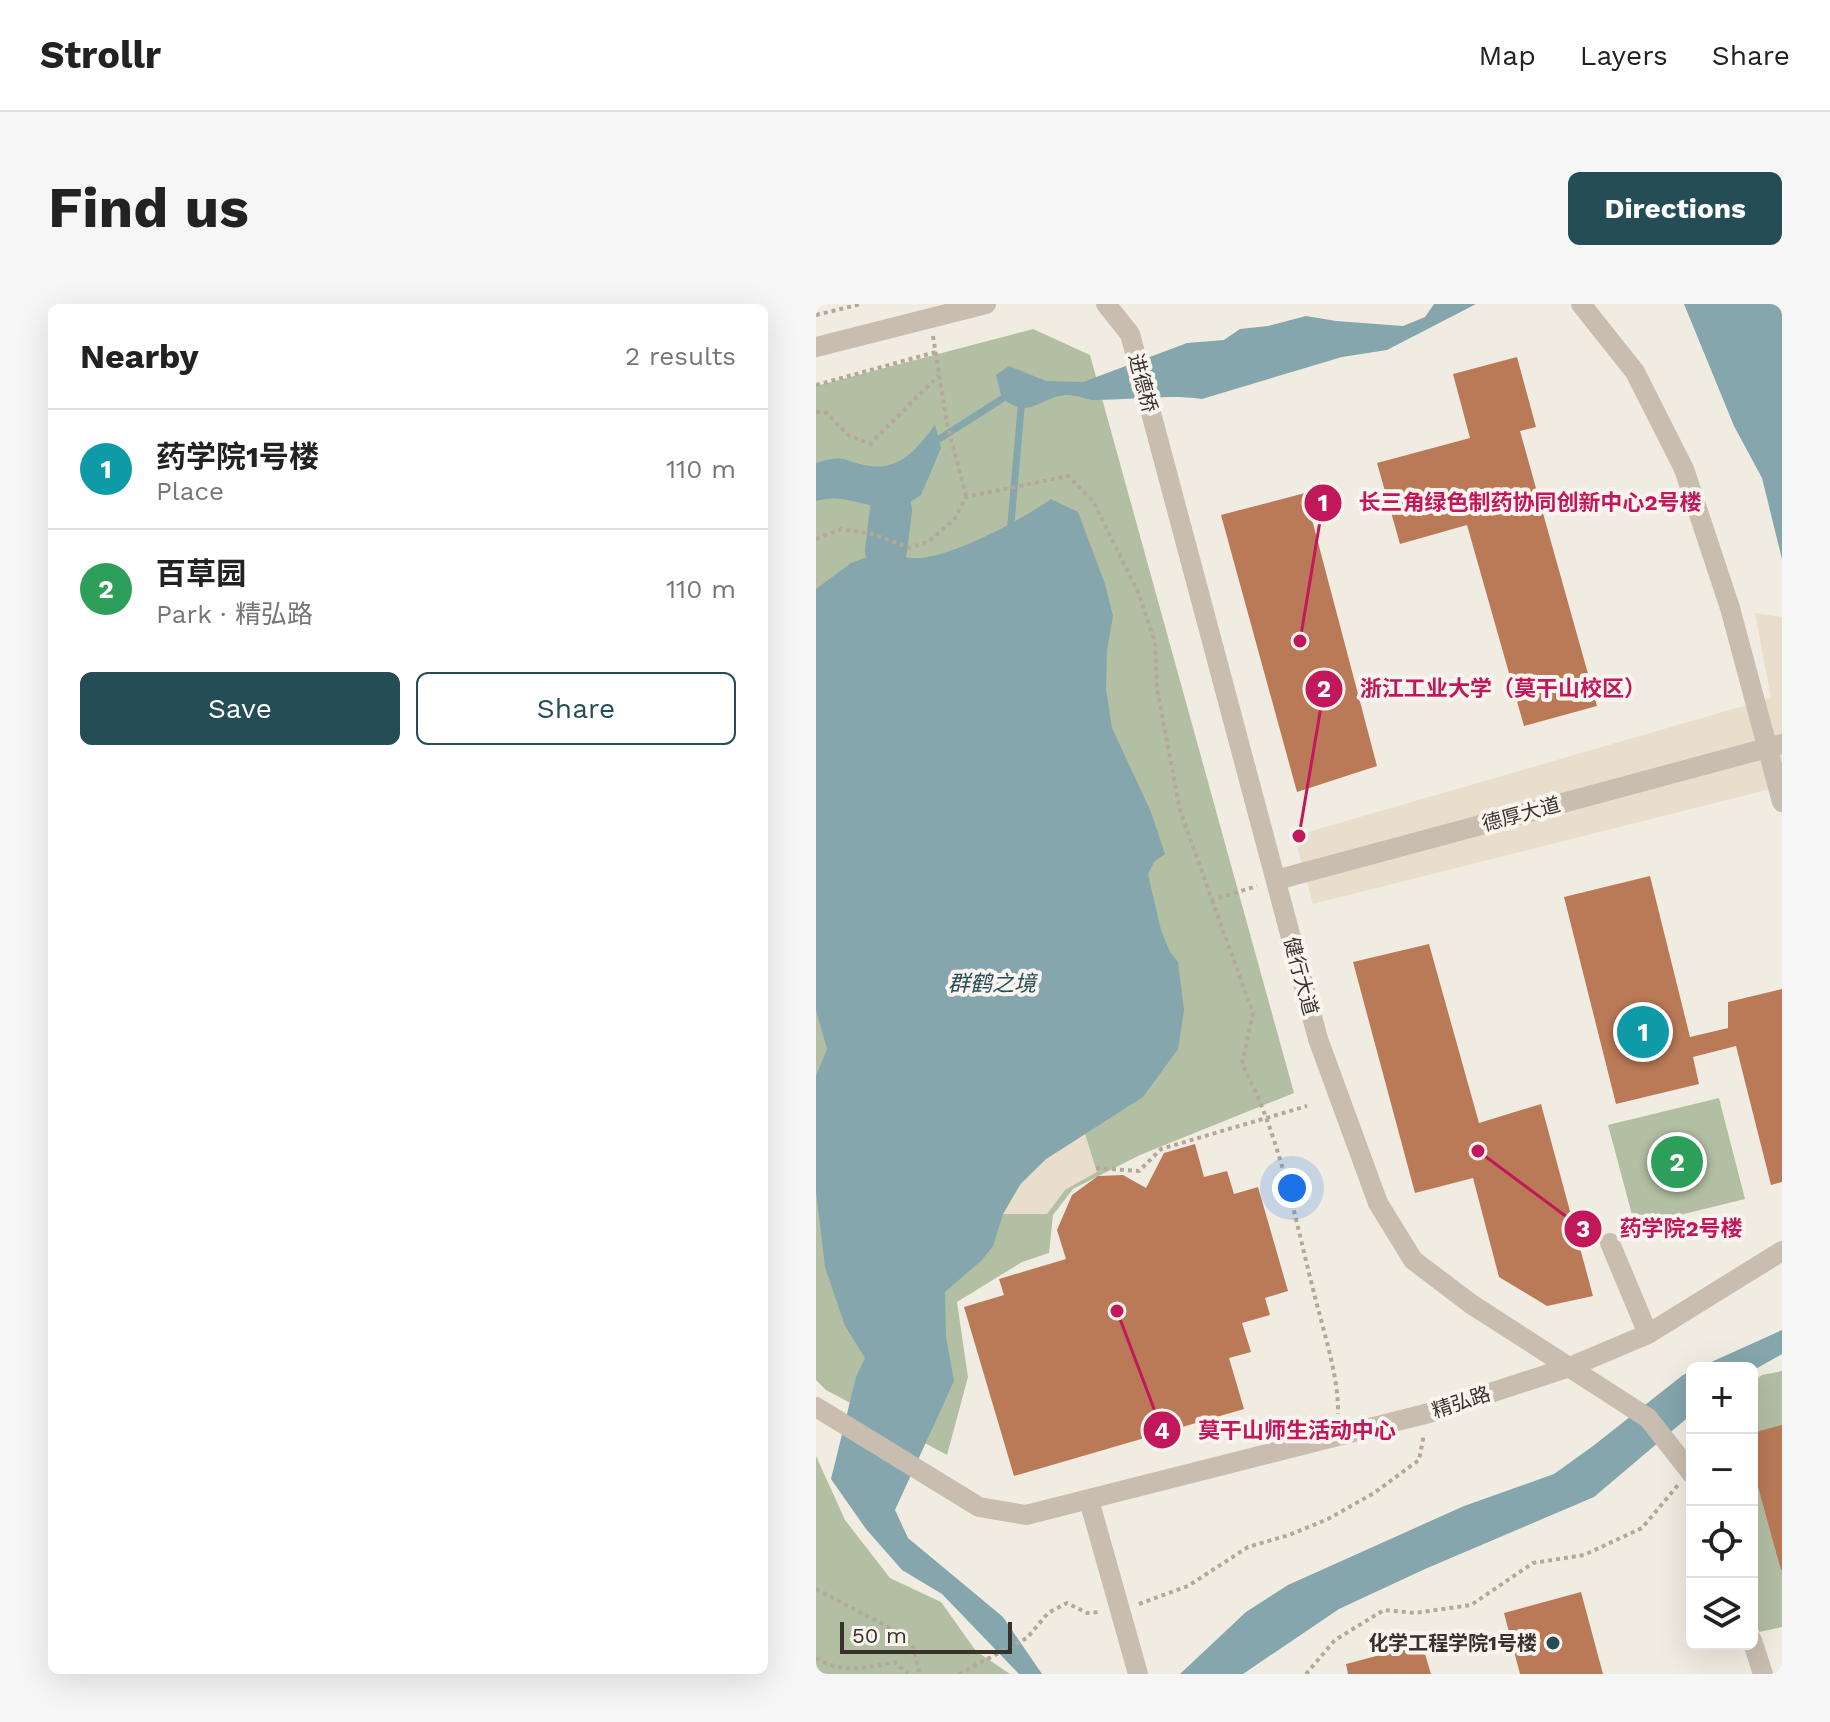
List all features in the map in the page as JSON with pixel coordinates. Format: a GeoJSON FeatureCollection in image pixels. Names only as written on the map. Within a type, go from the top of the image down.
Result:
{"type":"FeatureCollection","features":[{"type":"Feature","properties":{"kind":"street"},"geometry":{"type":"LineString","coordinates":[[816,347],[986,304]]}},
{"type":"Feature","properties":{"kind":"street","name":"进德桥"},"geometry":{"type":"LineString","coordinates":[[1106,304],[1130,334],[1156,431]]}},
{"type":"Feature","properties":{"kind":"street"},"geometry":{"type":"LineString","coordinates":[[1581,304],[1635,372],[1684,469],[1775,746],[1782,802]]}},
{"type":"Feature","properties":{"kind":"street","name":"健行大道"},"geometry":{"type":"LineString","coordinates":[[1156,431],[1318,1039],[1378,1203],[1413,1260],[1471,1304],[1648,1418],[1686,1467]]}},
{"type":"Feature","properties":{"kind":"street","name":"德厚大道"},"geometry":{"type":"LineString","coordinates":[[1276,880],[1775,746]]}},
{"type":"Feature","properties":{"kind":"street"},"geometry":{"type":"LineString","coordinates":[[1610,1243],[1648,1334]]}},
{"type":"Feature","properties":{"kind":"street","name":"精弘路"},"geometry":{"type":"LineString","coordinates":[[820,1409],[979,1507],[1026,1515],[1429,1413],[1570,1367],[1648,1334],[1782,1251]]}},
{"type":"Feature","properties":{"kind":"street"},"geometry":{"type":"LineString","coordinates":[[1089,1500],[1138,1674]]}},
{"type":"Feature","properties":{"kind":"street"},"geometry":{"type":"LineString","coordinates":[[1755,1650],[1763,1674]]}},
{"type":"Feature","properties":{"kind":"path"},"geometry":{"type":"LineString","coordinates":[[816,315],[861,304]]}},
{"type":"Feature","properties":{"kind":"path"},"geometry":{"type":"LineString","coordinates":[[816,539],[841,529],[872,534],[910,548],[929,541],[954,520],[966,497],[947,424],[931,318]]}},
{"type":"Feature","properties":{"kind":"path"},"geometry":{"type":"LineString","coordinates":[[816,385],[936,352]]}},
{"type":"Feature","properties":{"kind":"path"},"geometry":{"type":"LineString","coordinates":[[816,412],[827,413],[848,435],[870,444],[939,375]]}},
{"type":"Feature","properties":{"kind":"path"},"geometry":{"type":"LineString","coordinates":[[966,497],[1068,476],[1093,501],[1138,592],[1155,642],[1157,689],[1180,810],[1253,1013],[1242,1064],[1259,1096],[1276,1143],[1339,1399],[1337,1436]]}},
{"type":"Feature","properties":{"kind":"path"},"geometry":{"type":"LineString","coordinates":[[1212,900],[1276,880]]}},
{"type":"Feature","properties":{"kind":"path"},"geometry":{"type":"LineString","coordinates":[[1096,1168],[1139,1171],[1161,1149],[1307,1106]]}},
{"type":"Feature","properties":{"kind":"path"},"geometry":{"type":"LineString","coordinates":[[959,1674],[1027,1638],[1048,1613],[1067,1603],[1087,1613],[1120,1610],[1188,1586],[1248,1547],[1328,1519],[1374,1493],[1419,1460],[1429,1413]]}},
{"type":"Feature","properties":{"kind":"path"},"geometry":{"type":"LineString","coordinates":[[1306,1674],[1335,1640],[1384,1610],[1415,1613],[1471,1605],[1533,1563],[1584,1555],[1642,1528],[1686,1479]]}},
{"type":"Feature","properties":{"kind":"path"},"geometry":{"type":"LineString","coordinates":[[816,1589],[896,1631],[913,1647],[915,1673]]}},
{"type":"Feature","properties":{"kind":"path"},"geometry":{"type":"LineString","coordinates":[[816,1658],[828,1667],[854,1671],[895,1662],[915,1673]]}},
{"type":"Feature","properties":{"kind":"green space","name":"群鹤之境"},"geometry":{"type":"Polygon","coordinates":[[[1033,329],[1090,355],[1294,1093],[1140,1155],[1073,1189],[1053,1215],[1049,1253],[1022,1262],[957,1302],[968,1377],[947,1455],[826,1390],[816,1380],[816,386],[1033,329]]]}},
{"type":"Feature","properties":{"kind":"green space"},"geometry":{"type":"Polygon","coordinates":[[[1719,1098],[1745,1199],[1635,1226],[1608,1125],[1719,1098]]]}},
{"type":"Feature","properties":{"kind":"green space"},"geometry":{"type":"Polygon","coordinates":[[[1782,1371],[1782,1627],[1759,1632],[1758,1378],[1782,1371]]]}},
{"type":"Feature","properties":{"kind":"green space"},"geometry":{"type":"Polygon","coordinates":[[[816,1456],[845,1520],[890,1578],[941,1602],[976,1651],[1010,1674],[816,1674],[816,1456]]]}},
{"type":"Feature","properties":{"kind":"shaded area"},"geometry":{"type":"Polygon","coordinates":[[[1755,613],[1782,617],[1782,786],[1313,904],[1294,836],[1771,698],[1755,613]]]}},
{"type":"Feature","properties":{"kind":"shaded area"},"geometry":{"type":"Polygon","coordinates":[[[1085,1134],[1097,1172],[1065,1190],[1047,1214],[1003,1214],[1021,1184],[1046,1159],[1085,1134]]]}},
{"type":"Feature","properties":{"kind":"water"},"geometry":{"type":"Polygon","coordinates":[[[1434,304],[1476,304],[1387,350],[1342,357],[1202,399],[1096,400],[1065,395],[1027,408],[1002,399],[996,375],[1009,366],[1046,381],[1083,382],[1187,343],[1224,340],[1240,329],[1268,326],[1306,316],[1403,326],[1425,317],[1434,304]]]}},
{"type":"Feature","properties":{"kind":"water"},"geometry":{"type":"Polygon","coordinates":[[[1684,304],[1782,304],[1782,559],[1762,478],[1734,426],[1684,304]]]}},
{"type":"Feature","properties":{"kind":"water"},"geometry":{"type":"Polygon","coordinates":[[[935,425],[941,448],[921,495],[898,510],[837,498],[816,501],[816,463],[840,458],[870,466],[891,464],[908,455],[935,425]]]}},
{"type":"Feature","properties":{"kind":"water","name":"群鹤之境"},"geometry":{"type":"Polygon","coordinates":[[[1051,499],[1078,512],[1105,584],[1113,616],[1107,650],[1106,689],[1112,728],[1151,812],[1165,854],[1154,862],[1148,874],[1161,930],[1178,962],[1184,1010],[1178,1049],[1143,1097],[1046,1159],[1020,1184],[1003,1214],[993,1246],[982,1260],[945,1292],[946,1337],[954,1381],[895,1510],[908,1538],[1003,1617],[1042,1674],[1019,1674],[942,1594],[902,1570],[866,1529],[831,1479],[856,1377],[865,1358],[845,1326],[825,1267],[816,1191],[816,1076],[827,1049],[816,1010],[816,589],[851,563],[888,549],[912,558],[964,546],[1051,499]]]}},
{"type":"Feature","properties":{"kind":"water"},"geometry":{"type":"Polygon","coordinates":[[[1782,1330],[1782,1354],[1758,1368],[1758,1362],[1711,1362],[1782,1330]]]}},
{"type":"Feature","properties":{"kind":"water"},"geometry":{"type":"Polygon","coordinates":[[[1686,1374],[1686,1419],[1594,1497],[1339,1609],[1243,1674],[1180,1674],[1246,1612],[1288,1585],[1464,1506],[1554,1474],[1686,1374]]]}},
{"type":"Feature","properties":{"kind":"building"},"geometry":{"type":"Polygon","coordinates":[[[1517,357],[1536,427],[1520,431],[1597,706],[1524,726],[1467,525],[1400,544],[1377,463],[1470,438],[1453,374],[1517,357]]]}},
{"type":"Feature","properties":{"kind":"building"},"geometry":{"type":"Polygon","coordinates":[[[1305,493],[1377,766],[1297,792],[1221,515],[1305,493]]]}},
{"type":"Feature","properties":{"kind":"building"},"geometry":{"type":"Polygon","coordinates":[[[1650,876],[1690,1037],[1728,1028],[1728,1002],[1782,989],[1782,1182],[1771,1185],[1736,1046],[1693,1057],[1699,1084],[1616,1104],[1564,897],[1650,876]]]}},
{"type":"Feature","properties":{"kind":"building"},"geometry":{"type":"Polygon","coordinates":[[[1429,944],[1479,1123],[1541,1104],[1593,1296],[1547,1306],[1499,1277],[1473,1178],[1415,1193],[1353,962],[1429,944]]]}},
{"type":"Feature","properties":{"kind":"building"},"geometry":{"type":"Polygon","coordinates":[[[1195,1144],[1204,1177],[1227,1171],[1234,1194],[1258,1187],[1288,1291],[1265,1298],[1270,1315],[1242,1323],[1251,1352],[1229,1358],[1244,1409],[1014,1476],[964,1307],[1004,1295],[999,1279],[1066,1259],[1057,1230],[1072,1195],[1098,1176],[1123,1175],[1146,1188],[1164,1153],[1195,1144]]]}},
{"type":"Feature","properties":{"kind":"building"},"geometry":{"type":"Polygon","coordinates":[[[1782,1425],[1782,1570],[1758,1487],[1758,1431],[1782,1425]]]}},
{"type":"Feature","properties":{"kind":"building","name":"化学工程学院1号楼"},"geometry":{"type":"Polygon","coordinates":[[[1581,1592],[1603,1674],[1520,1674],[1504,1613],[1581,1592]]]}},
{"type":"Feature","properties":{"kind":"building"},"geometry":{"type":"Polygon","coordinates":[[[1422,1644],[1431,1674],[1348,1674],[1346,1664],[1422,1644]]]}},
{"type":"Feature","properties":{"kind":"waterway"},"geometry":{"type":"LineString","coordinates":[[939,439],[1002,399]]}},
{"type":"Feature","properties":{"kind":"waterway"},"geometry":{"type":"LineString","coordinates":[[1011,523],[1021,409]]}},
{"type":"Feature","properties":{"kind":"waterway"},"geometry":{"type":"LineString","coordinates":[[886,550],[891,510]]}},
{"type":"Feature","properties":{"kind":"place","name":"长三角绿色制药协同创新中心2号楼"},"geometry":{"type":"Point","coordinates":[1300,641]}},
{"type":"Feature","properties":{"kind":"place","name":"浙江工业大学（莫干山校区）"},"geometry":{"type":"Point","coordinates":[1299,836]}},
{"type":"Feature","properties":{"kind":"place","name":"药学院1号楼"},"geometry":{"type":"Point","coordinates":[1643,1032]}},
{"type":"Feature","properties":{"kind":"place","name":"药学院2号楼"},"geometry":{"type":"Point","coordinates":[1478,1151]}},
{"type":"Feature","properties":{"kind":"place","name":"百草园"},"geometry":{"type":"Point","coordinates":[1677,1162]}},
{"type":"Feature","properties":{"kind":"place","name":"莫干山师生活动中心"},"geometry":{"type":"Point","coordinates":[1117,1311]}},
{"type":"Feature","properties":{"kind":"place","name":"化学工程学院1号楼"},"geometry":{"type":"Point","coordinates":[1553,1643]}}]}
